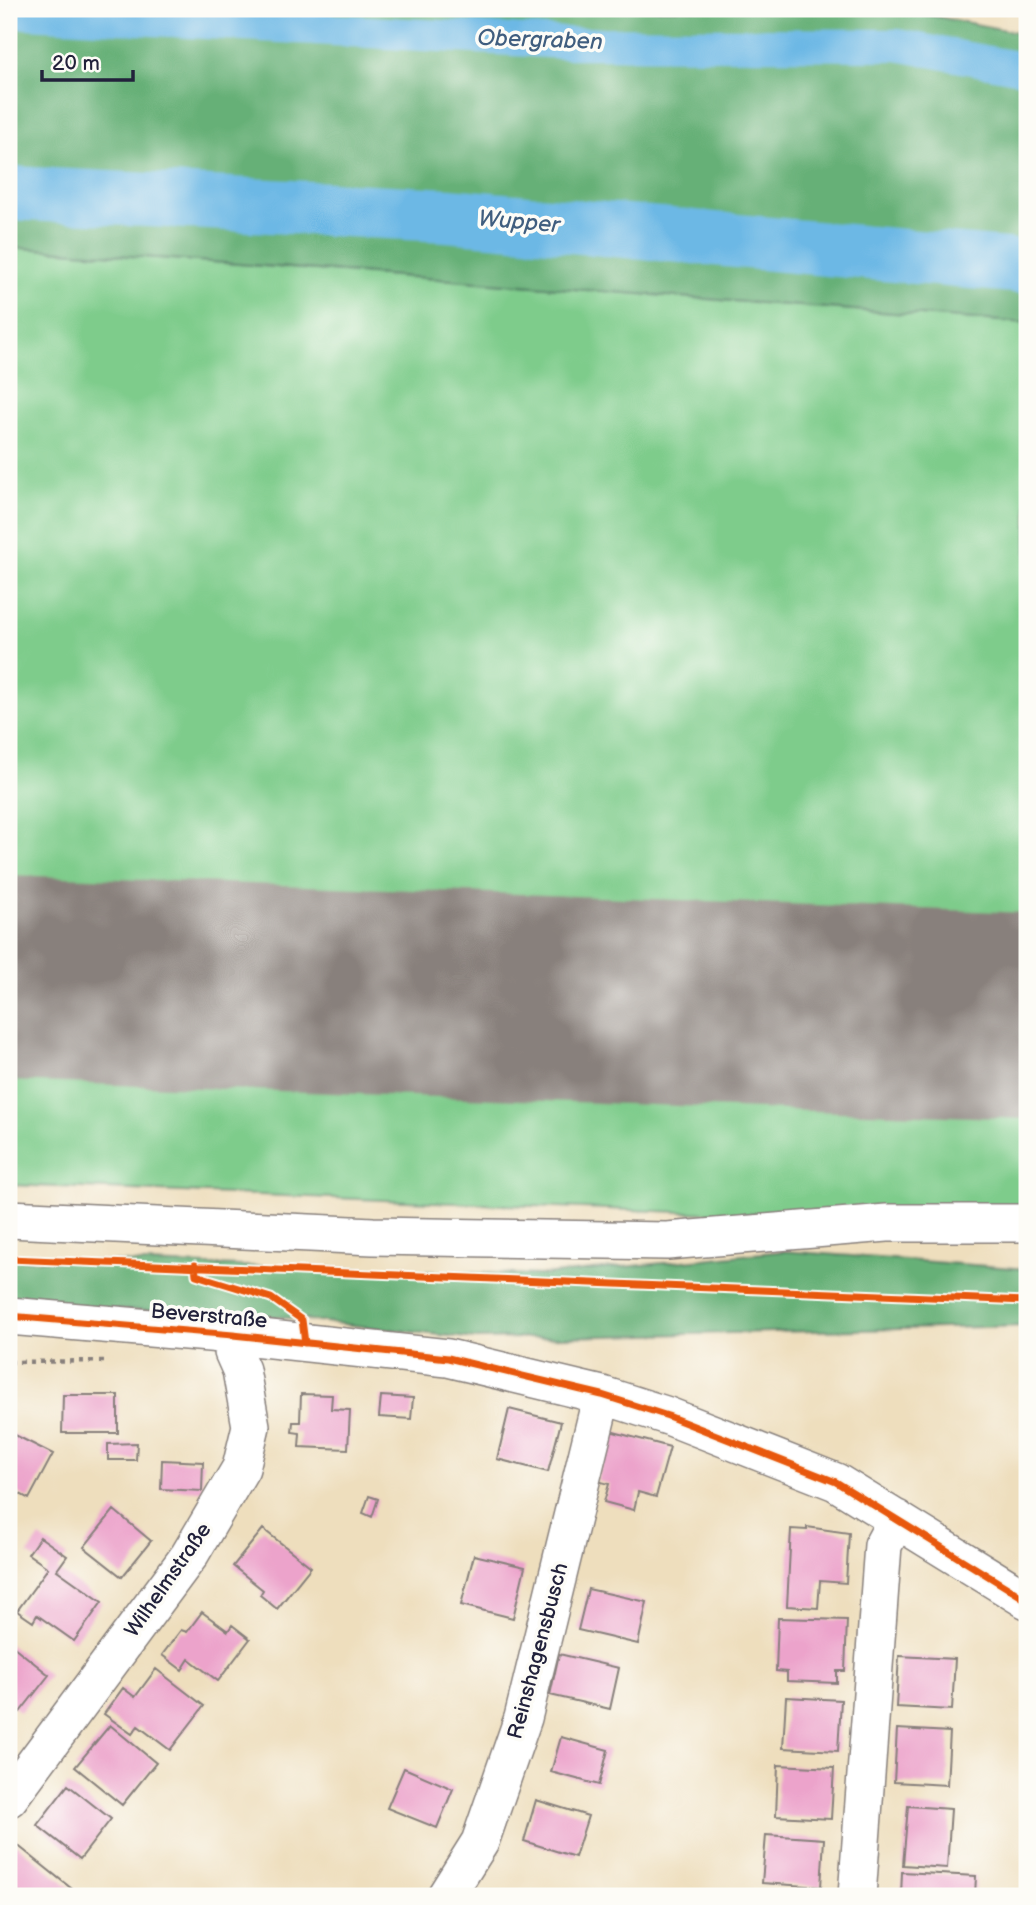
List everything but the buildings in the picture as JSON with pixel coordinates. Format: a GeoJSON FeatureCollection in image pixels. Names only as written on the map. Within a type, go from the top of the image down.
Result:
{"type":"FeatureCollection","features":[{"type":"Feature","properties":{"kind":"street"},"geometry":{"type":"LineString","coordinates":[[9,1219],[373,1236],[667,1241],[887,1223],[1027,1223]]}},
{"type":"Feature","properties":{"kind":"street","name":"Beverstraße"},"geometry":{"type":"LineString","coordinates":[[9,1316],[233,1335],[448,1358],[602,1395],[667,1416],[836,1482],[1027,1600]]}},
{"type":"Feature","properties":{"kind":"street","name":"Wilhelmstraße"},"geometry":{"type":"LineString","coordinates":[[9,1798],[189,1556],[241,1468],[251,1426],[241,1370],[233,1352],[233,1335]]}},
{"type":"Feature","properties":{"kind":"street","name":"Reinshagensbusch"},"geometry":{"type":"LineString","coordinates":[[446,1896],[480,1842],[523,1718],[602,1395]]}},
{"type":"Feature","properties":{"kind":"street"},"geometry":{"type":"LineString","coordinates":[[858,1896],[883,1545],[897,1519]]}},
{"type":"Feature","properties":{"kind":"green space"},"geometry":{"type":"Polygon","coordinates":[[[9,9],[897,9],[1027,34],[1027,323],[9,247],[9,9]]]}},
{"type":"Feature","properties":{"kind":"green space"},"geometry":{"type":"Polygon","coordinates":[[[9,247],[1027,323],[1027,1214],[729,1214],[9,1185],[9,247]]]}},
{"type":"Feature","properties":{"kind":"green space"},"geometry":{"type":"Polygon","coordinates":[[[784,1251],[1027,1269],[1027,1326],[476,1339],[244,1313],[9,1307],[9,1259],[543,1275],[784,1251]]]}},
{"type":"Feature","properties":{"kind":"waterway","name":"Obergraben"},"geometry":{"type":"LineString","coordinates":[[9,12],[567,43],[897,45],[1027,69]]}},
{"type":"Feature","properties":{"kind":"waterway","name":"Wupper"},"geometry":{"type":"LineString","coordinates":[[9,193],[448,215],[1027,267]]}},
{"type":"Feature","properties":{"kind":"runway"},"geometry":{"type":"LineString","coordinates":[[9,978],[1027,1016]]}},
{"type":"Feature","properties":{"kind":"cycle path"},"geometry":{"type":"LineString","coordinates":[[9,1259],[1027,1301]]}},
{"type":"Feature","properties":{"kind":"cycle path"},"geometry":{"type":"LineString","coordinates":[[195,1265],[196,1275],[271,1298],[302,1320],[305,1343]]}},
{"type":"Feature","properties":{"kind":"cycle path"},"geometry":{"type":"LineString","coordinates":[[9,1316],[233,1335],[448,1358],[602,1395],[668,1416],[836,1482],[1027,1600]]}}]}
